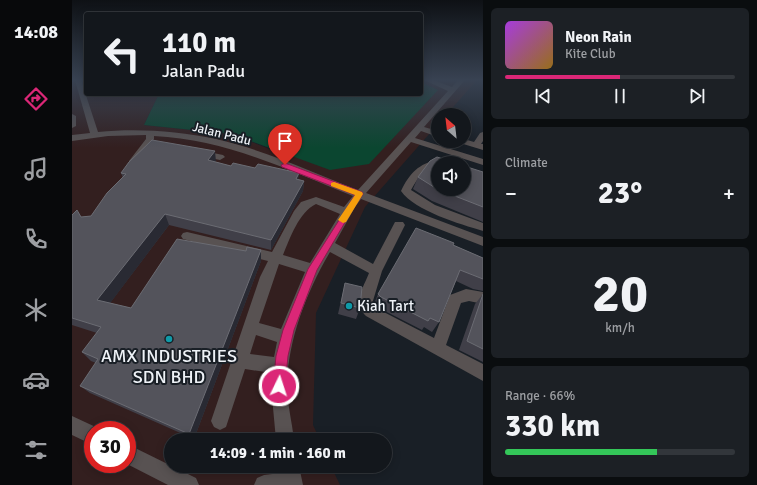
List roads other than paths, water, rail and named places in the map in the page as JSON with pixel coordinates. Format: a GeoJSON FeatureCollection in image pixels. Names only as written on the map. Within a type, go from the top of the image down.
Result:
{"type":"FeatureCollection","features":[{"type":"Feature","properties":{"kind":"street"},"geometry":{"type":"LineString","coordinates":[[85,103],[94,134]]}},
{"type":"Feature","properties":{"kind":"street"},"geometry":{"type":"LineString","coordinates":[[284,433],[279,386],[280,366],[286,338],[313,269],[347,212],[360,194],[441,103]]}},
{"type":"Feature","properties":{"kind":"street"},"geometry":{"type":"LineString","coordinates":[[72,116],[72,126]]}},
{"type":"Feature","properties":{"kind":"street"},"geometry":{"type":"LineString","coordinates":[[419,128],[431,132]]}},
{"type":"Feature","properties":{"kind":"street"},"geometry":{"type":"LineString","coordinates":[[127,172],[150,145],[150,133]]}},
{"type":"Feature","properties":{"kind":"street","name":"Jalan Padu"},"geometry":{"type":"LineString","coordinates":[[72,138],[94,134],[150,133],[217,142],[285,165],[483,242]]}},
{"type":"Feature","properties":{"kind":"street"},"geometry":{"type":"LineString","coordinates":[[479,146],[483,135]]}},
{"type":"Feature","properties":{"kind":"street"},"geometry":{"type":"LineString","coordinates":[[409,139],[483,162]]}},
{"type":"Feature","properties":{"kind":"street"},"geometry":{"type":"LineString","coordinates":[[191,152],[220,157]]}},
{"type":"Feature","properties":{"kind":"street"},"geometry":{"type":"LineString","coordinates":[[431,164],[421,168],[406,191],[410,196],[423,204],[483,227]]}},
{"type":"Feature","properties":{"kind":"street"},"geometry":{"type":"LineString","coordinates":[[220,421],[251,328],[266,277],[298,214],[310,202],[316,200],[347,212]]}},
{"type":"Feature","properties":{"kind":"street"},"geometry":{"type":"LineString","coordinates":[[399,225],[376,271],[365,302],[366,307],[371,312],[438,347],[483,373]]}},
{"type":"Feature","properties":{"kind":"street"},"geometry":{"type":"LineString","coordinates":[[187,236],[313,269]]}},
{"type":"Feature","properties":{"kind":"street"},"geometry":{"type":"LineString","coordinates":[[328,245],[376,271]]}},
{"type":"Feature","properties":{"kind":"street"},"geometry":{"type":"LineString","coordinates":[[438,347],[455,299],[462,295],[483,298]]}},
{"type":"Feature","properties":{"kind":"street"},"geometry":{"type":"LineString","coordinates":[[251,328],[286,338]]}},
{"type":"Feature","properties":{"kind":"street"},"geometry":{"type":"LineString","coordinates":[[240,361],[280,366]]}},
{"type":"Feature","properties":{"kind":"street"},"geometry":{"type":"LineString","coordinates":[[72,425],[84,431]]}},
{"type":"Feature","properties":{"kind":"street"},"geometry":{"type":"LineString","coordinates":[[136,458],[189,485]]}},
{"type":"Feature","properties":{"kind":"street"},"geometry":{"type":"LineString","coordinates":[[264,485],[292,477]]}},
{"type":"Feature","properties":{"kind":"place","name":"Kiah Tart"},"geometry":{"type":"Point","coordinates":[349,306]}},
{"type":"Feature","properties":{"kind":"place","name":"AMX INDUSTRIES SDN BHD"},"geometry":{"type":"Point","coordinates":[169,339]}}]}
